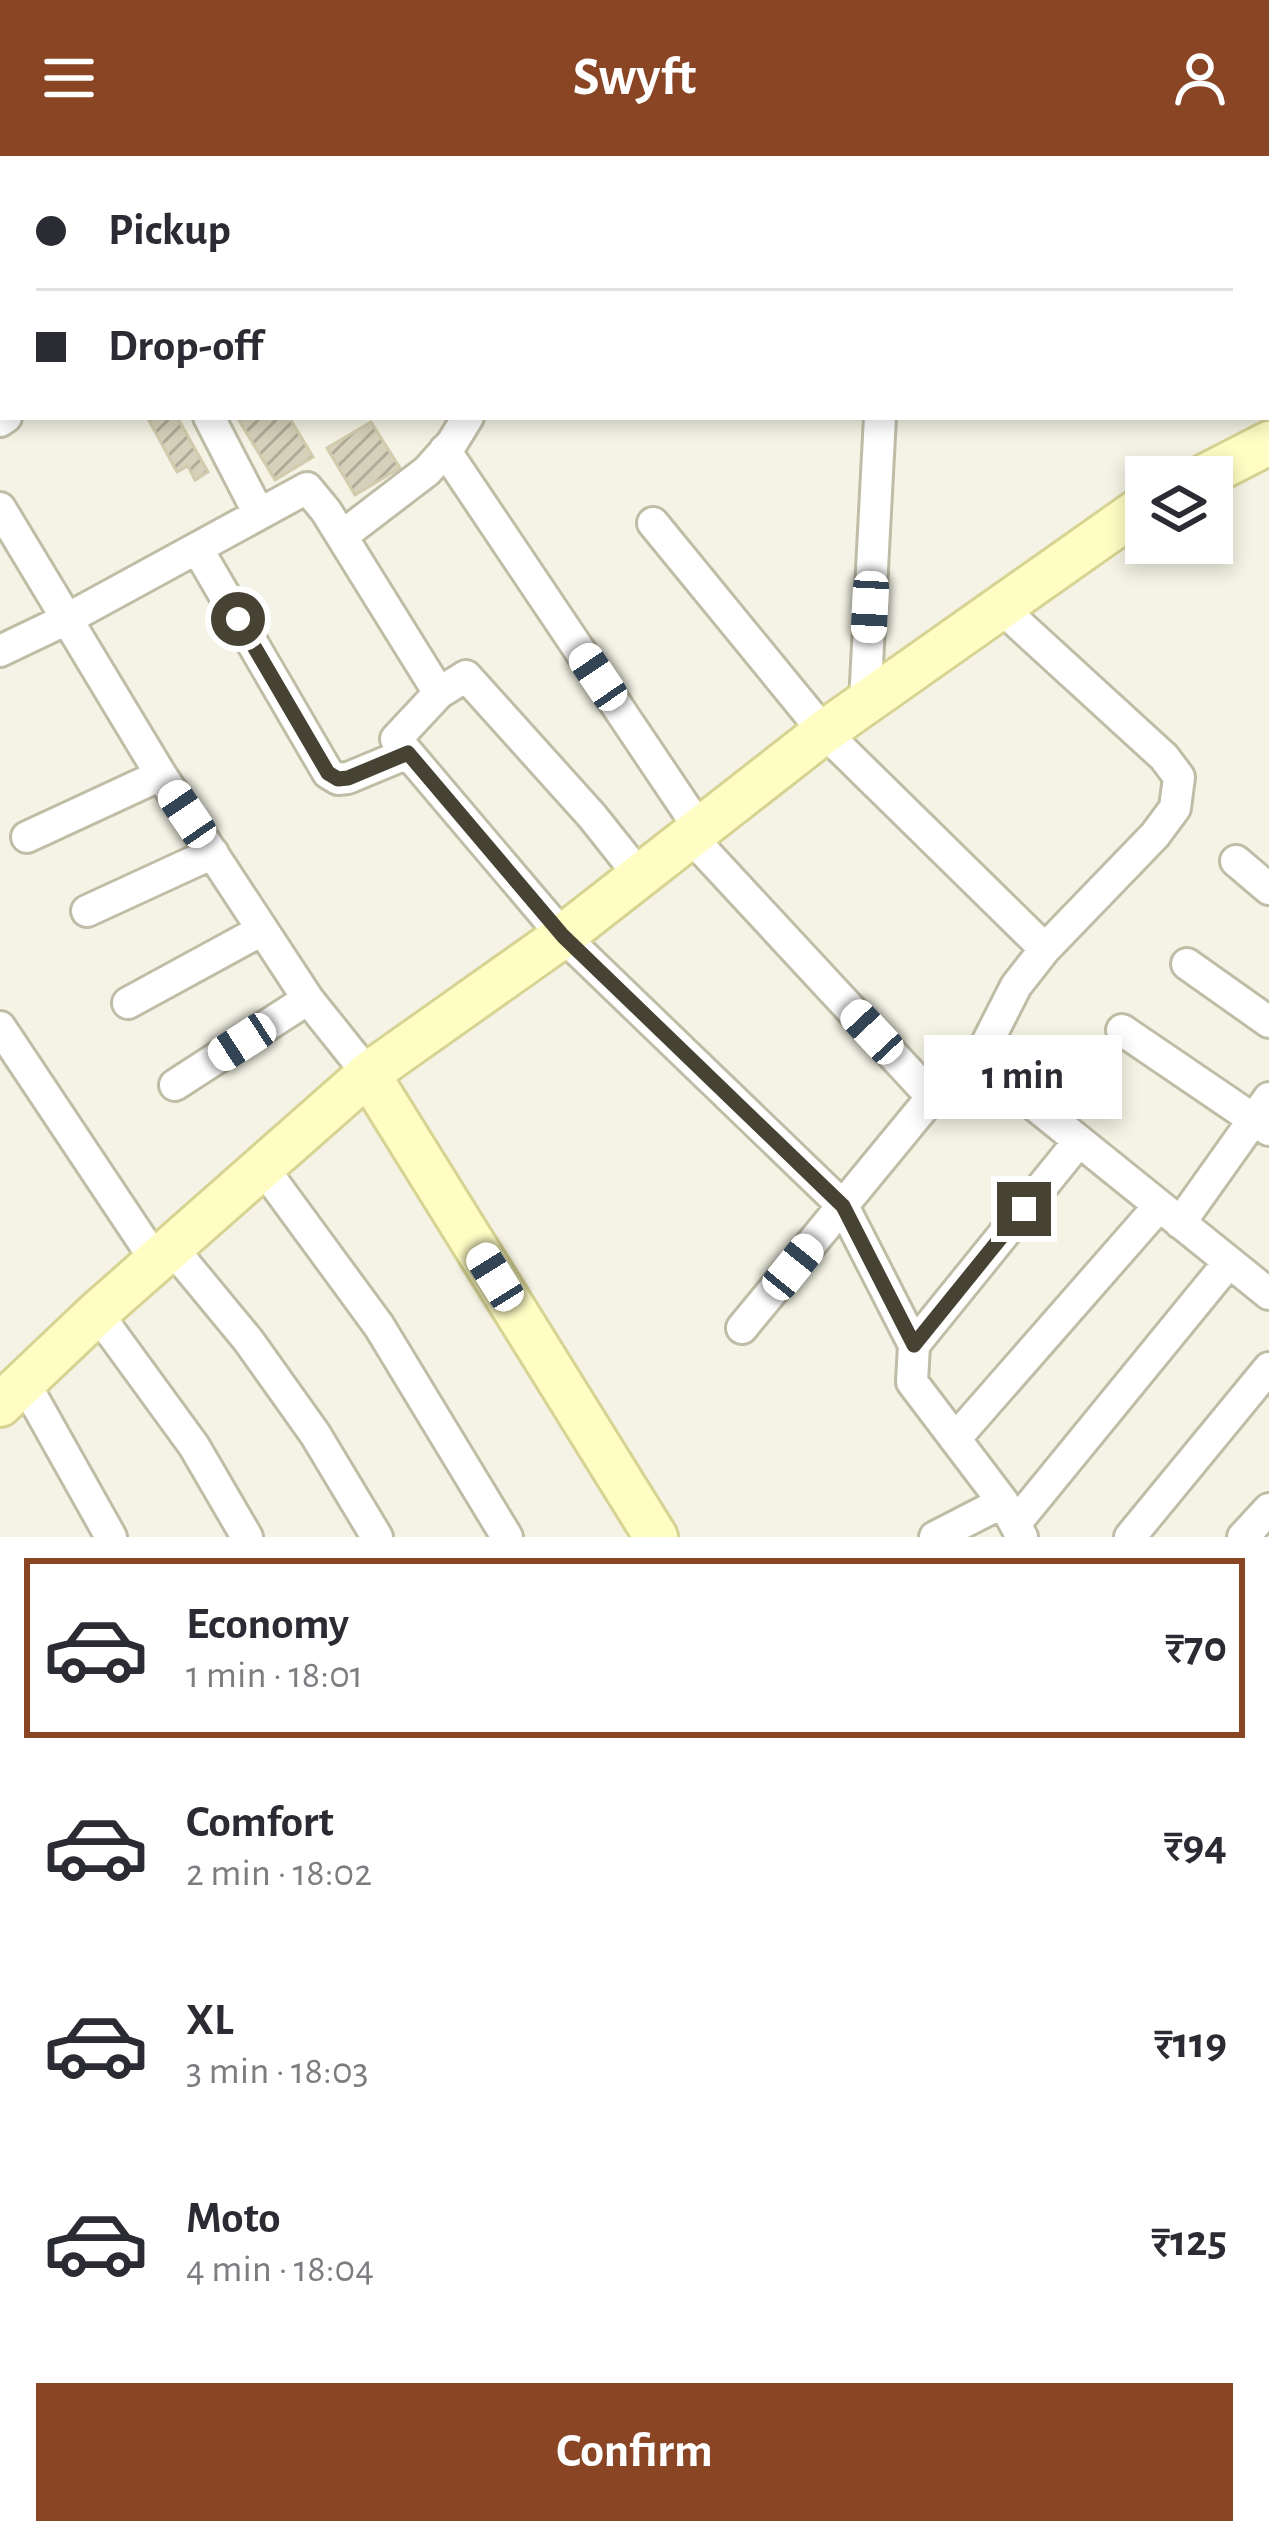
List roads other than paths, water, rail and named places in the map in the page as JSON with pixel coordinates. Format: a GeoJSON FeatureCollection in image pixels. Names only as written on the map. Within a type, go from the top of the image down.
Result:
{"type":"FeatureCollection","features":[{"type":"Feature","properties":{"kind":"street"},"geometry":{"type":"LineString","coordinates":[[211,420],[259,514]]}},
{"type":"Feature","properties":{"kind":"street"},"geometry":{"type":"LineString","coordinates":[[342,536],[427,471],[466,420]]}},
{"type":"Feature","properties":{"kind":"street"},"geometry":{"type":"LineString","coordinates":[[866,702],[880,420]]}},
{"type":"Feature","properties":{"kind":"street"},"geometry":{"type":"LineString","coordinates":[[445,450],[694,832],[932,1097]]}},
{"type":"Feature","properties":{"kind":"street"},"geometry":{"type":"LineString","coordinates":[[1233,467],[1262,457]]}},
{"type":"Feature","properties":{"kind":"street"},"geometry":{"type":"LineString","coordinates":[[0,651],[67,620],[307,488],[439,693]]}},
{"type":"Feature","properties":{"kind":"street"},"geometry":{"type":"LineString","coordinates":[[0,508],[160,776],[308,999],[368,1074],[656,1537]]}},
{"type":"Feature","properties":{"kind":"street"},"geometry":{"type":"LineString","coordinates":[[111,1537],[12,1394],[368,1074],[563,936],[824,731],[1125,521]]}},
{"type":"Feature","properties":{"kind":"street"},"geometry":{"type":"LineString","coordinates":[[653,523],[824,731],[1045,949]]}},
{"type":"Feature","properties":{"kind":"street"},"geometry":{"type":"LineString","coordinates":[[197,548],[328,773],[348,778],[408,753]]}},
{"type":"Feature","properties":{"kind":"street"},"geometry":{"type":"LineString","coordinates":[[742,1328],[932,1097],[987,1043],[1016,986],[1045,949],[1175,808],[1179,778],[1164,758],[1000,607]]}},
{"type":"Feature","properties":{"kind":"street"},"geometry":{"type":"LineString","coordinates":[[639,875],[466,676],[439,693],[396,739],[563,936],[843,1206],[914,1345],[912,1382],[1013,1521]]}},
{"type":"Feature","properties":{"kind":"street"},"geometry":{"type":"LineString","coordinates":[[27,837],[160,776]]}},
{"type":"Feature","properties":{"kind":"street"},"geometry":{"type":"LineString","coordinates":[[87,911],[212,854]]}},
{"type":"Feature","properties":{"kind":"street"},"geometry":{"type":"LineString","coordinates":[[1236,861],[1269,889]]}},
{"type":"Feature","properties":{"kind":"street"},"geometry":{"type":"LineString","coordinates":[[128,1003],[262,930]]}},
{"type":"Feature","properties":{"kind":"street"},"geometry":{"type":"LineString","coordinates":[[1187,964],[1269,1022]]}},
{"type":"Feature","properties":{"kind":"street"},"geometry":{"type":"LineString","coordinates":[[175,1085],[308,999]]}},
{"type":"Feature","properties":{"kind":"street"},"geometry":{"type":"LineString","coordinates":[[0,1027],[164,1254],[248,1340],[315,1434],[377,1537]]}},
{"type":"Feature","properties":{"kind":"street"},"geometry":{"type":"LineString","coordinates":[[955,1439],[1264,1116],[1122,1030]]}},
{"type":"Feature","properties":{"kind":"street"},"geometry":{"type":"LineString","coordinates":[[975,1058],[1267,1289]]}},
{"type":"Feature","properties":{"kind":"street"},"geometry":{"type":"LineString","coordinates":[[914,1345],[1079,1141]]}},
{"type":"Feature","properties":{"kind":"street"},"geometry":{"type":"LineString","coordinates":[[263,1168],[380,1326],[507,1537]]}},
{"type":"Feature","properties":{"kind":"street"},"geometry":{"type":"LineString","coordinates":[[935,1537],[1013,1521],[1229,1262]]}},
{"type":"Feature","properties":{"kind":"street"},"geometry":{"type":"LineString","coordinates":[[97,1313],[194,1446],[247,1537]]}},
{"type":"Feature","properties":{"kind":"street"},"geometry":{"type":"LineString","coordinates":[[1130,1537],[1269,1368]]}},
{"type":"Feature","properties":{"kind":"street"},"geometry":{"type":"LineString","coordinates":[[1243,1537],[1269,1509]]}}]}
